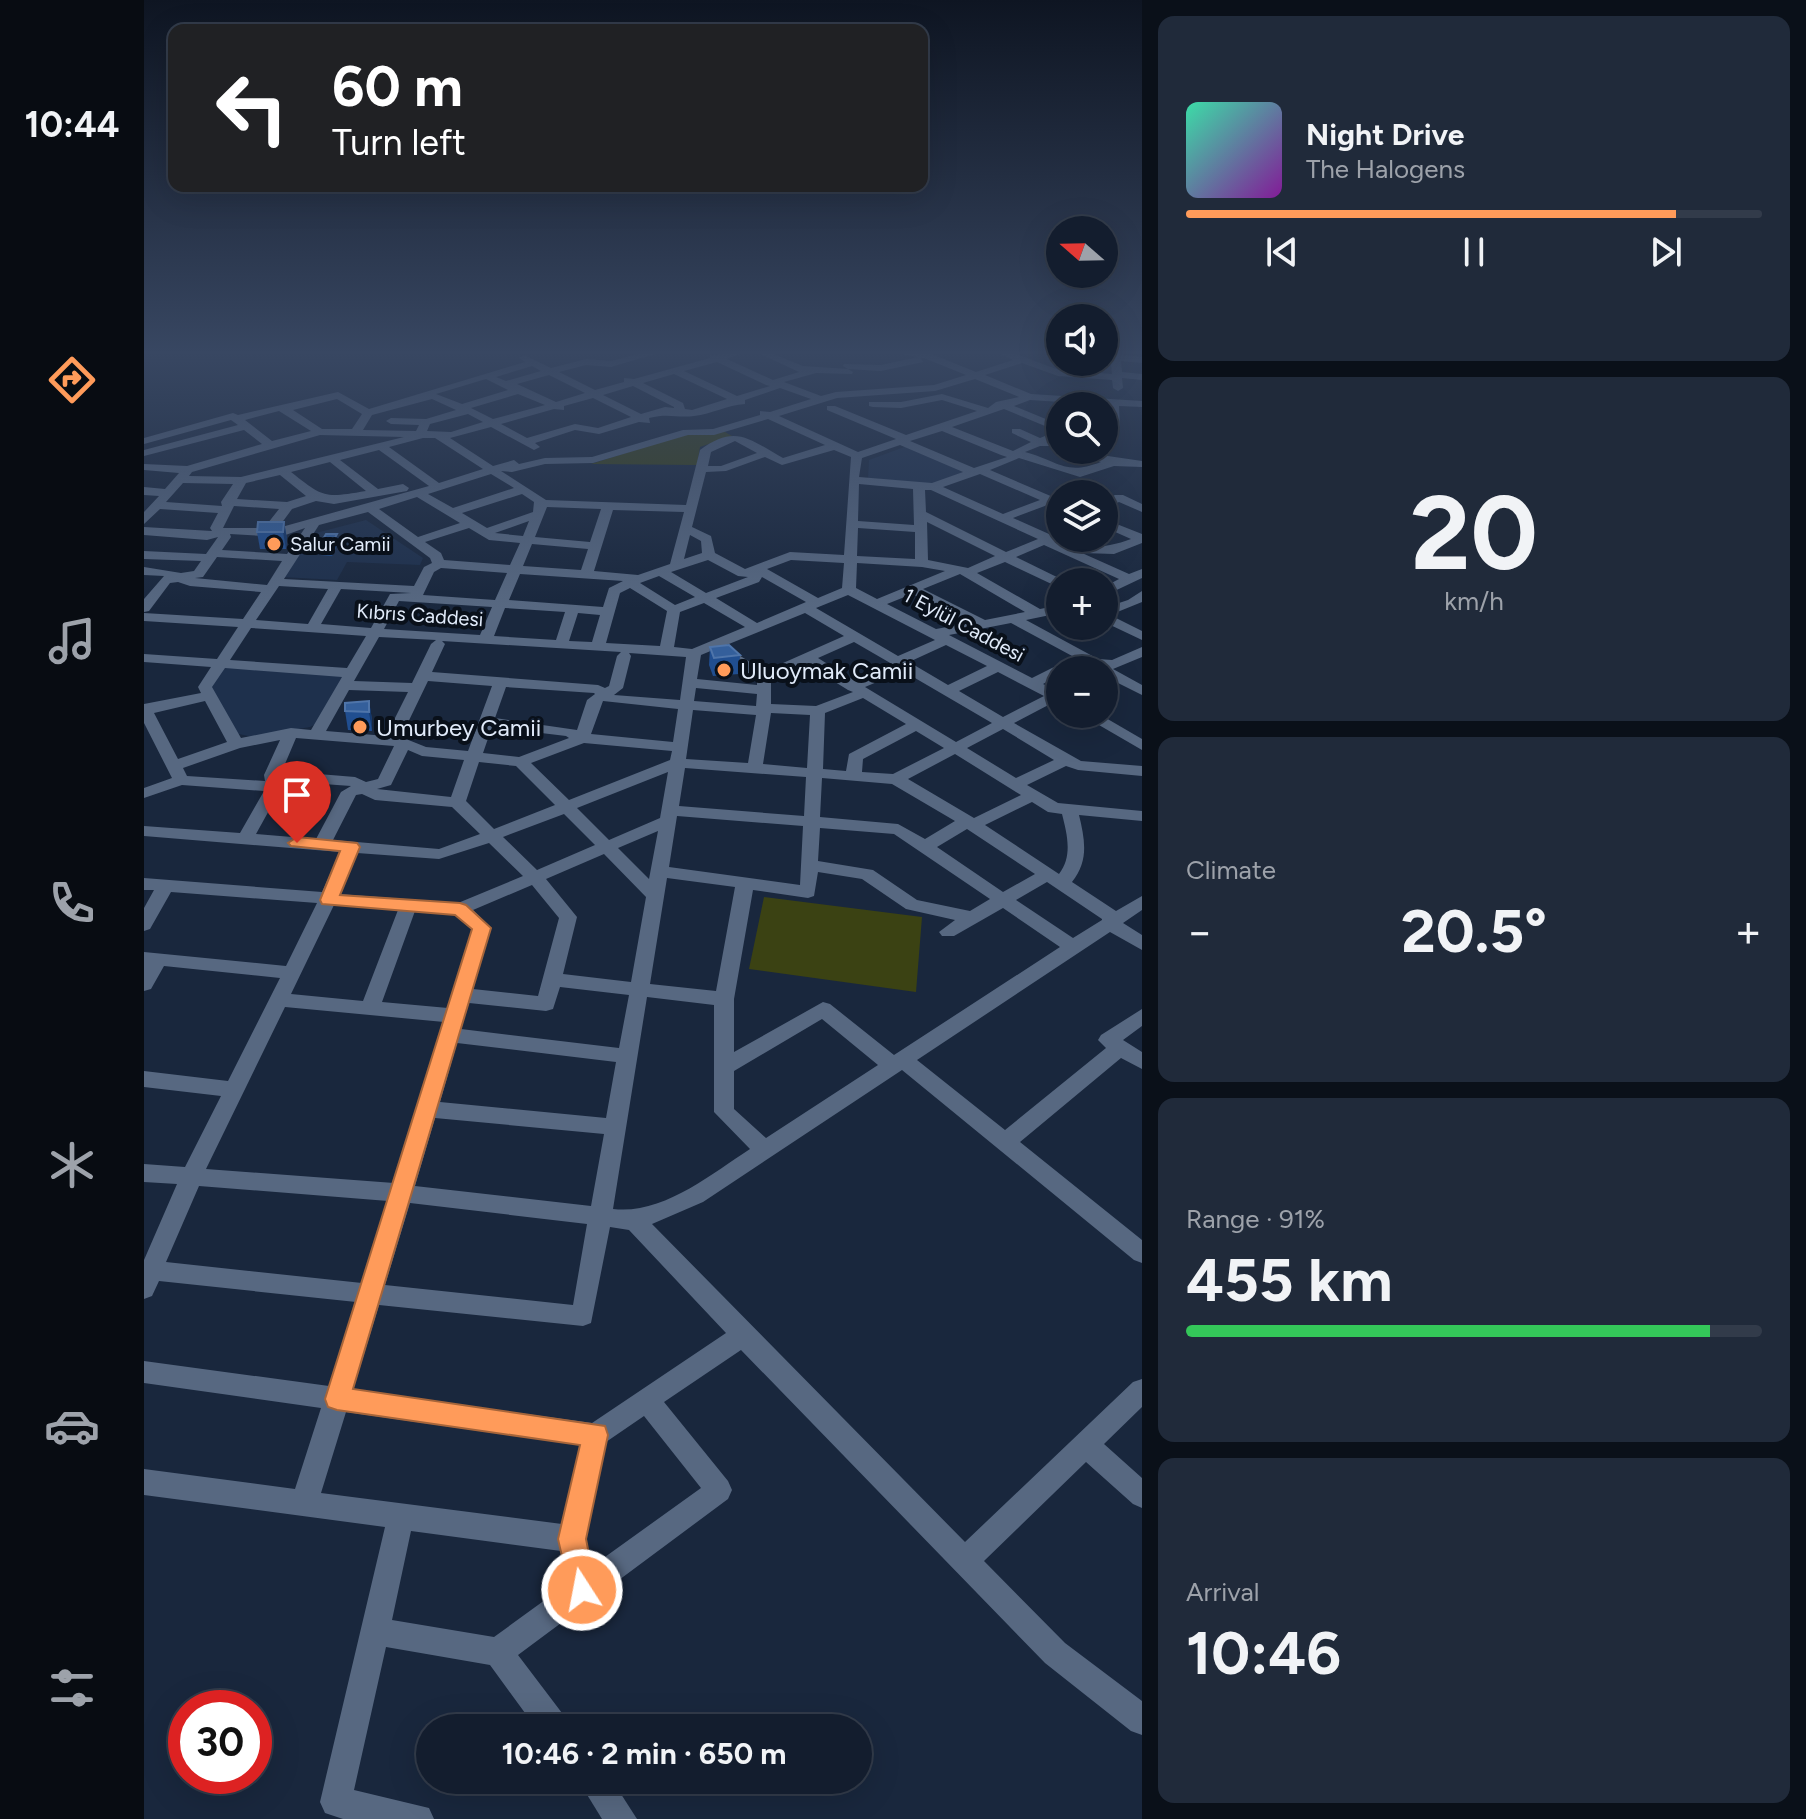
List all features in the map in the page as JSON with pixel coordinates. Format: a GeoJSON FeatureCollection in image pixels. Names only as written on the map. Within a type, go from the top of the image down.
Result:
{"type":"FeatureCollection","features":[{"type":"Feature","properties":{"kind":"street"},"geometry":{"type":"LineString","coordinates":[[144,453],[191,438]]}},
{"type":"Feature","properties":{"kind":"street"},"geometry":{"type":"LineString","coordinates":[[261,438],[270,445]]}},
{"type":"Feature","properties":{"kind":"street"},"geometry":{"type":"LineString","coordinates":[[144,520],[184,475],[297,438]]}},
{"type":"Feature","properties":{"kind":"street"},"geometry":{"type":"LineString","coordinates":[[144,467],[241,481],[414,438]]}},
{"type":"Feature","properties":{"kind":"street"},"geometry":{"type":"LineString","coordinates":[[442,438],[495,468],[524,489],[539,508]]}},
{"type":"Feature","properties":{"kind":"street"},"geometry":{"type":"LineString","coordinates":[[519,438],[567,463]]}},
{"type":"Feature","properties":{"kind":"street"},"geometry":{"type":"LineString","coordinates":[[526,442],[539,438]]}},
{"type":"Feature","properties":{"kind":"street"},"geometry":{"type":"LineString","coordinates":[[592,438],[618,452]]}},
{"type":"Feature","properties":{"kind":"street"},"geometry":{"type":"LineString","coordinates":[[495,468],[512,469],[545,461],[567,463],[664,438]]}},
{"type":"Feature","properties":{"kind":"street"},"geometry":{"type":"LineString","coordinates":[[676,566],[708,447],[734,438]]}},
{"type":"Feature","properties":{"kind":"street"},"geometry":{"type":"LineString","coordinates":[[738,438],[782,462],[834,446]]}},
{"type":"Feature","properties":{"kind":"street"},"geometry":{"type":"LineString","coordinates":[[817,438],[857,456]]}},
{"type":"Feature","properties":{"kind":"street"},"geometry":{"type":"LineString","coordinates":[[897,438],[1046,498]]}},
{"type":"Feature","properties":{"kind":"street"},"geometry":{"type":"LineString","coordinates":[[374,636],[438,644],[624,656],[693,657],[714,645],[849,590],[854,459],[909,438]]}},
{"type":"Feature","properties":{"kind":"street"},"geometry":{"type":"LineString","coordinates":[[969,438],[1005,453],[1068,472],[1080,474],[1108,464]]}},
{"type":"Feature","properties":{"kind":"street"},"geometry":{"type":"LineString","coordinates":[[933,487],[1016,455],[1040,438]]}},
{"type":"Feature","properties":{"kind":"street"},"geometry":{"type":"LineString","coordinates":[[380,446],[435,485]]}},
{"type":"Feature","properties":{"kind":"street"},"geometry":{"type":"LineString","coordinates":[[157,505],[288,506],[315,497],[334,500],[435,485],[544,453]]}},
{"type":"Feature","properties":{"kind":"street"},"geometry":{"type":"LineString","coordinates":[[702,469],[722,469],[767,453]]}},
{"type":"Feature","properties":{"kind":"street"},"geometry":{"type":"LineString","coordinates":[[331,458],[376,493]]}},
{"type":"Feature","properties":{"kind":"street"},"geometry":{"type":"LineString","coordinates":[[1118,462],[1142,464]]}},
{"type":"Feature","properties":{"kind":"street"},"geometry":{"type":"LineString","coordinates":[[281,470],[315,497]]}},
{"type":"Feature","properties":{"kind":"street"},"geometry":{"type":"LineString","coordinates":[[1054,478],[1068,472]]}},
{"type":"Feature","properties":{"kind":"street"},"geometry":{"type":"LineString","coordinates":[[853,480],[933,487],[1046,536]]}},
{"type":"Feature","properties":{"kind":"street"},"geometry":{"type":"LineString","coordinates":[[144,608],[166,580],[198,574],[225,537],[216,528],[241,481]]}},
{"type":"Feature","properties":{"kind":"street"},"geometry":{"type":"LineString","coordinates":[[1026,490],[1040,484]]}},
{"type":"Feature","properties":{"kind":"street"},"geometry":{"type":"LineString","coordinates":[[144,531],[207,536],[310,530],[375,512],[435,485]]}},
{"type":"Feature","properties":{"kind":"street"},"geometry":{"type":"LineString","coordinates":[[919,485],[922,563]]}},
{"type":"Feature","properties":{"kind":"street"},"geometry":{"type":"LineString","coordinates":[[450,513],[524,489]]}},
{"type":"Feature","properties":{"kind":"street"},"geometry":{"type":"LineString","coordinates":[[144,491],[168,493]]}},
{"type":"Feature","properties":{"kind":"street"},"geometry":{"type":"LineString","coordinates":[[419,493],[468,524],[483,547],[515,569],[633,580],[674,610]]}},
{"type":"Feature","properties":{"kind":"street"},"geometry":{"type":"LineString","coordinates":[[1118,498],[1142,508]]}},
{"type":"Feature","properties":{"kind":"street"},"geometry":{"type":"LineString","coordinates":[[1003,518],[1046,505]]}},
{"type":"Feature","properties":{"kind":"street"},"geometry":{"type":"LineString","coordinates":[[272,532],[288,506]]}},
{"type":"Feature","properties":{"kind":"street"},"geometry":{"type":"LineString","coordinates":[[483,547],[539,508],[608,506],[692,509]]}},
{"type":"Feature","properties":{"kind":"street"},"geometry":{"type":"LineString","coordinates":[[586,575],[608,506]]}},
{"type":"Feature","properties":{"kind":"street"},"geometry":{"type":"LineString","coordinates":[[485,640],[539,508]]}},
{"type":"Feature","properties":{"kind":"street"},"geometry":{"type":"LineString","coordinates":[[375,512],[436,556],[439,564]]}},
{"type":"Feature","properties":{"kind":"street"},"geometry":{"type":"LineString","coordinates":[[920,514],[1046,577]]}},
{"type":"Feature","properties":{"kind":"street"},"geometry":{"type":"LineString","coordinates":[[417,541],[468,524]]}},
{"type":"Feature","properties":{"kind":"street"},"geometry":{"type":"LineString","coordinates":[[852,524],[920,529]]}},
{"type":"Feature","properties":{"kind":"street"},"geometry":{"type":"LineString","coordinates":[[687,529],[707,539],[709,555]]}},
{"type":"Feature","properties":{"kind":"street"},"geometry":{"type":"LineString","coordinates":[[1118,529],[1142,539]]}},
{"type":"Feature","properties":{"kind":"street"},"geometry":{"type":"LineString","coordinates":[[236,744],[205,687],[288,558],[310,530]]}},
{"type":"Feature","properties":{"kind":"street"},"geometry":{"type":"LineString","coordinates":[[1118,548],[1142,539]]}},
{"type":"Feature","properties":{"kind":"street"},"geometry":{"type":"LineString","coordinates":[[879,603],[1007,558],[1046,540]]}},
{"type":"Feature","properties":{"kind":"street"},"geometry":{"type":"LineString","coordinates":[[418,594],[429,570],[483,547],[527,541],[596,546]]}},
{"type":"Feature","properties":{"kind":"street"},"geometry":{"type":"LineString","coordinates":[[144,542],[214,553],[288,558]]}},
{"type":"Feature","properties":{"kind":"street"},"geometry":{"type":"LineString","coordinates":[[1070,552],[1130,579],[1142,596],[1118,609]]}},
{"type":"Feature","properties":{"kind":"street"},"geometry":{"type":"LineString","coordinates":[[144,555],[214,553]]}},
{"type":"Feature","properties":{"kind":"street"},"geometry":{"type":"LineString","coordinates":[[598,647],[614,591],[633,580],[709,555],[743,573],[765,573],[854,637],[1066,760],[1078,765],[1142,771]]}},
{"type":"Feature","properties":{"kind":"street"},"geometry":{"type":"LineString","coordinates":[[674,610],[754,579],[756,569],[790,556],[922,563],[964,571],[1038,613]]}},
{"type":"Feature","properties":{"kind":"street"},"geometry":{"type":"LineString","coordinates":[[144,571],[170,573],[190,582],[337,585],[501,604],[607,611]]}},
{"type":"Feature","properties":{"kind":"street"},"geometry":{"type":"LineString","coordinates":[[660,571],[756,628]]}},
{"type":"Feature","properties":{"kind":"street"},"geometry":{"type":"LineString","coordinates":[[312,628],[337,585]]}},
{"type":"Feature","properties":{"kind":"street"},"geometry":{"type":"LineString","coordinates":[[912,589],[983,624]]}},
{"type":"Feature","properties":{"kind":"street","name":"1 Eylül Caddesi"},"geometry":{"type":"LineString","coordinates":[[849,590],[1046,690]]}},
{"type":"Feature","properties":{"kind":"street"},"geometry":{"type":"LineString","coordinates":[[316,735],[395,597],[418,594]]}},
{"type":"Feature","properties":{"kind":"street"},"geometry":{"type":"LineString","coordinates":[[561,645],[573,608]]}},
{"type":"Feature","properties":{"kind":"street"},"geometry":{"type":"LineString","coordinates":[[666,651],[674,610]]}},
{"type":"Feature","properties":{"kind":"street"},"geometry":{"type":"LineString","coordinates":[[144,658],[347,679],[501,681],[598,689],[610,699],[686,706],[818,711],[858,690],[942,636],[1046,612]]}},
{"type":"Feature","properties":{"kind":"street","name":"Kıbrıs Caddesi"},"geometry":{"type":"LineString","coordinates":[[144,617],[312,628],[374,636],[666,651],[693,657]]}},
{"type":"Feature","properties":{"kind":"street"},"geometry":{"type":"LineString","coordinates":[[1013,618],[1080,656]]}},
{"type":"Feature","properties":{"kind":"street"},"geometry":{"type":"LineString","coordinates":[[1118,622],[1142,636]]}},
{"type":"Feature","properties":{"kind":"street"},"geometry":{"type":"LineString","coordinates":[[689,683],[765,684],[807,658],[854,637]]}},
{"type":"Feature","properties":{"kind":"street"},"geometry":{"type":"LineString","coordinates":[[322,845],[349,792],[385,782],[420,682],[438,644]]}},
{"type":"Feature","properties":{"kind":"street"},"geometry":{"type":"LineString","coordinates":[[714,645],[765,684]]}},
{"type":"Feature","properties":{"kind":"street"},"geometry":{"type":"LineString","coordinates":[[1118,663],[1142,651]]}},
{"type":"Feature","properties":{"kind":"street"},"geometry":{"type":"LineString","coordinates":[[582,738],[594,700],[616,688],[624,656]]}},
{"type":"Feature","properties":{"kind":"street"},"geometry":{"type":"LineString","coordinates":[[351,847],[329,900],[146,1276],[371,1293],[583,1316],[693,657]]}},
{"type":"Feature","properties":{"kind":"street"},"geometry":{"type":"LineString","coordinates":[[807,658],[1054,808],[1142,816]]}},
{"type":"Feature","properties":{"kind":"street"},"geometry":{"type":"LineString","coordinates":[[946,692],[998,666]]}},
{"type":"Feature","properties":{"kind":"street"},"geometry":{"type":"LineString","coordinates":[[1033,683],[1046,676]]}},
{"type":"Feature","properties":{"kind":"street"},"geometry":{"type":"LineString","coordinates":[[1118,677],[1142,691]]}},
{"type":"Feature","properties":{"kind":"street"},"geometry":{"type":"LineString","coordinates":[[457,802],[501,681]]}},
{"type":"Feature","properties":{"kind":"street"},"geometry":{"type":"LineString","coordinates":[[755,768],[765,684]]}},
{"type":"Feature","properties":{"kind":"street"},"geometry":{"type":"LineString","coordinates":[[178,773],[144,710],[209,696]]}},
{"type":"Feature","properties":{"kind":"street"},"geometry":{"type":"LineString","coordinates":[[896,779],[1046,703]]}},
{"type":"Feature","properties":{"kind":"street"},"geometry":{"type":"LineString","coordinates":[[659,871],[808,892],[818,711]]}},
{"type":"Feature","properties":{"kind":"street"},"geometry":{"type":"LineString","coordinates":[[486,722],[570,732],[582,738],[755,768],[896,779],[1054,879],[1142,944]]}},
{"type":"Feature","properties":{"kind":"street"},"geometry":{"type":"LineString","coordinates":[[854,776],[855,757],[916,725]]}},
{"type":"Feature","properties":{"kind":"street"},"geometry":{"type":"LineString","coordinates":[[1112,728],[1142,745]]}},
{"type":"Feature","properties":{"kind":"street"},"geometry":{"type":"LineString","coordinates":[[144,793],[236,744],[291,733],[398,741],[422,751],[521,762],[582,738]]}},
{"type":"Feature","properties":{"kind":"street"},"geometry":{"type":"LineString","coordinates":[[245,839],[273,781],[291,733]]}},
{"type":"Feature","properties":{"kind":"street"},"geometry":{"type":"LineString","coordinates":[[144,831],[439,854],[564,808],[679,755]]}},
{"type":"Feature","properties":{"kind":"street"},"geometry":{"type":"LineString","coordinates":[[1014,785],[1066,760]]}},
{"type":"Feature","properties":{"kind":"street"},"geometry":{"type":"LineString","coordinates":[[521,762],[655,895]]}},
{"type":"Feature","properties":{"kind":"street"},"geometry":{"type":"LineString","coordinates":[[178,773],[273,781],[355,782],[375,795],[457,802],[494,835],[568,917],[546,1004],[456,1015]]}},
{"type":"Feature","properties":{"kind":"street"},"geometry":{"type":"LineString","coordinates":[[925,847],[1031,796]]}},
{"type":"Feature","properties":{"kind":"street"},"geometry":{"type":"LineString","coordinates":[[948,932],[1004,901],[1072,873],[1078,849],[1069,810]]}},
{"type":"Feature","properties":{"kind":"street"},"geometry":{"type":"LineString","coordinates":[[144,884],[460,909],[607,848],[669,815],[812,822],[898,829],[1073,947]]}},
{"type":"Feature","properties":{"kind":"street"},"geometry":{"type":"LineString","coordinates":[[810,865],[867,874],[912,905],[974,918]]}},
{"type":"Feature","properties":{"kind":"street"},"geometry":{"type":"LineString","coordinates":[[745,883],[724,999],[724,1112],[765,1150]]}},
{"type":"Feature","properties":{"kind":"street"},"geometry":{"type":"LineString","coordinates":[[144,925],[165,886]]}},
{"type":"Feature","properties":{"kind":"street"},"geometry":{"type":"LineString","coordinates":[[144,1173],[402,1193],[635,1221],[695,1196],[1142,902]]}},
{"type":"Feature","properties":{"kind":"street"},"geometry":{"type":"LineString","coordinates":[[370,1008],[408,907]]}},
{"type":"Feature","properties":{"kind":"street"},"geometry":{"type":"LineString","coordinates":[[304,1504],[482,928],[460,909]]}},
{"type":"Feature","properties":{"kind":"street"},"geometry":{"type":"LineString","coordinates":[[144,984],[151,959],[293,973]]}},
{"type":"Feature","properties":{"kind":"street"},"geometry":{"type":"LineString","coordinates":[[551,979],[724,999]]}},
{"type":"Feature","properties":{"kind":"street"},"geometry":{"type":"LineString","coordinates":[[279,1000],[456,1015],[627,1056]]}},
{"type":"Feature","properties":{"kind":"street"},"geometry":{"type":"LineString","coordinates":[[723,1068],[823,1009],[1005,1142],[1142,1253]]}},
{"type":"Feature","properties":{"kind":"street"},"geometry":{"type":"LineString","coordinates":[[1142,1016],[1108,1040],[1142,1062]]}},
{"type":"Feature","properties":{"kind":"street"},"geometry":{"type":"LineString","coordinates":[[1005,1142],[1120,1048]]}},
{"type":"Feature","properties":{"kind":"street"},"geometry":{"type":"LineString","coordinates":[[144,1079],[236,1090]]}},
{"type":"Feature","properties":{"kind":"street"},"geometry":{"type":"LineString","coordinates":[[428,1109],[615,1127]]}},
{"type":"Feature","properties":{"kind":"street"},"geometry":{"type":"LineString","coordinates":[[635,1221],[1055,1653],[1142,1720]]}},
{"type":"Feature","properties":{"kind":"street"},"geometry":{"type":"LineString","coordinates":[[144,1372],[595,1435],[743,1335]]}},
{"type":"Feature","properties":{"kind":"street"},"geometry":{"type":"LineString","coordinates":[[965,1561],[1142,1390]]}},
{"type":"Feature","properties":{"kind":"street"},"geometry":{"type":"LineString","coordinates":[[498,1652],[719,1490],[648,1402]]}},
{"type":"Feature","properties":{"kind":"street"},"geometry":{"type":"LineString","coordinates":[[582,1590],[572,1539],[595,1435]]}},
{"type":"Feature","properties":{"kind":"street"},"geometry":{"type":"LineString","coordinates":[[1084,1443],[1142,1495]]}},
{"type":"Feature","properties":{"kind":"street"},"geometry":{"type":"LineString","coordinates":[[144,1482],[572,1539]]}},
{"type":"Feature","properties":{"kind":"street"},"geometry":{"type":"LineString","coordinates":[[401,1517],[336,1802],[418,1819]]}},
{"type":"Feature","properties":{"kind":"street"},"geometry":{"type":"LineString","coordinates":[[375,1631],[498,1652],[544,1714]]}},
{"type":"Feature","properties":{"kind":"street"},"geometry":{"type":"LineString","coordinates":[[603,1794],[621,1819]]}},
{"type":"Feature","properties":{"kind":"shaded area"},"geometry":{"type":"Polygon","coordinates":[[[907,446],[963,472],[933,484],[868,478],[869,460],[907,446]]]}},
{"type":"Feature","properties":{"kind":"shaded area"},"geometry":{"type":"Polygon","coordinates":[[[366,520],[423,558],[420,565],[347,562],[337,580],[281,577],[308,535],[366,520]]]}},
{"type":"Feature","properties":{"kind":"shaded area"},"geometry":{"type":"Polygon","coordinates":[[[220,667],[345,676],[318,723],[253,737],[234,733],[208,686],[220,667]]]}},
{"type":"Feature","properties":{"kind":"green space"},"geometry":{"type":"Polygon","coordinates":[[[673,438],[727,438],[700,447],[697,465],[591,464],[673,438]]]}},
{"type":"Feature","properties":{"kind":"green space"},"geometry":{"type":"Polygon","coordinates":[[[764,897],[922,917],[916,992],[749,969],[764,897]]]}},
{"type":"Feature","properties":{"kind":"building"},"geometry":{"type":"Polygon","coordinates":[[[258,522],[284,522],[283,532],[257,532],[258,522]]]}},
{"type":"Feature","properties":{"kind":"building"},"geometry":{"type":"Polygon","coordinates":[[[326,534],[337,534],[330,547],[319,546],[326,534]]]}},
{"type":"Feature","properties":{"kind":"building"},"geometry":{"type":"Polygon","coordinates":[[[729,645],[740,655],[714,658],[710,647],[729,645]]]}},
{"type":"Feature","properties":{"kind":"building"},"geometry":{"type":"Polygon","coordinates":[[[369,701],[369,712],[345,711],[345,703],[369,701]]]}},
{"type":"Feature","properties":{"kind":"place","name":"Salur Camii"},"geometry":{"type":"Point","coordinates":[274,544]}},
{"type":"Feature","properties":{"kind":"place","name":"Uluoymak Camii"},"geometry":{"type":"Point","coordinates":[724,670]}},
{"type":"Feature","properties":{"kind":"place","name":"Umurbey Camii"},"geometry":{"type":"Point","coordinates":[360,727]}},
{"type":"Feature","properties":{"kind":"route"},"geometry":{"type":"LineString","coordinates":[[297,843],[351,847],[329,900],[460,909],[482,928],[337,1399],[595,1435],[572,1539],[582,1590]]}}]}
